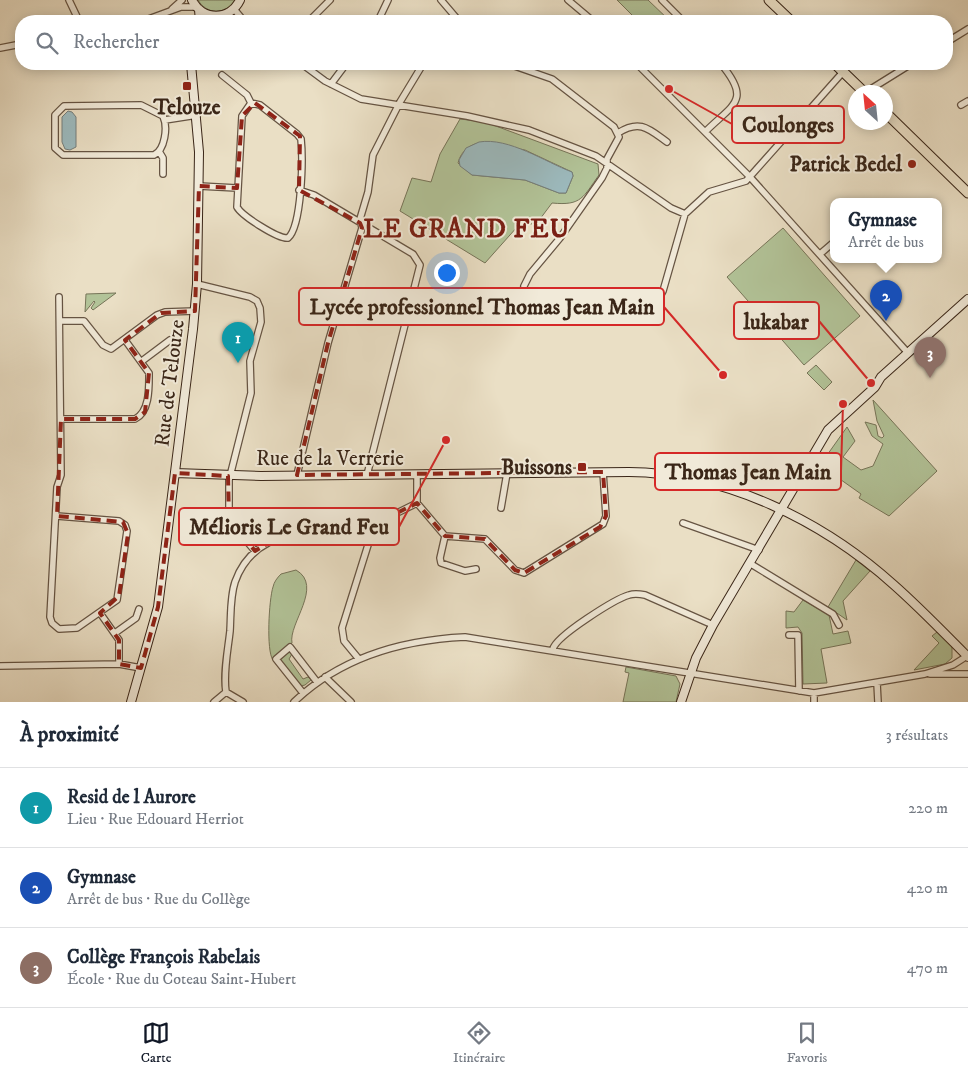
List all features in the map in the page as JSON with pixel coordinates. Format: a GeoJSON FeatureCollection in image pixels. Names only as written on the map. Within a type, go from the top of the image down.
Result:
{"type":"FeatureCollection","features":[{"type":"Feature","properties":{"kind":"main road"},"geometry":{"type":"LineString","coordinates":[[769,0],[785,15]]}},
{"type":"Feature","properties":{"kind":"main road"},"geometry":{"type":"LineString","coordinates":[[843,72],[857,85]]}},
{"type":"Feature","properties":{"kind":"main road"},"geometry":{"type":"LineString","coordinates":[[893,120],[968,193]]}},
{"type":"Feature","properties":{"kind":"street"},"geometry":{"type":"LineString","coordinates":[[69,0],[76,15]]}},
{"type":"Feature","properties":{"kind":"street"},"geometry":{"type":"LineString","coordinates":[[168,12],[182,0]]}},
{"type":"Feature","properties":{"kind":"street"},"geometry":{"type":"LineString","coordinates":[[223,15],[234,9],[240,0]]}},
{"type":"Feature","properties":{"kind":"street"},"geometry":{"type":"LineString","coordinates":[[315,15],[330,0]]}},
{"type":"Feature","properties":{"kind":"street"},"geometry":{"type":"LineString","coordinates":[[381,15],[388,0]]}},
{"type":"Feature","properties":{"kind":"street"},"geometry":{"type":"LineString","coordinates":[[441,0],[455,15]]}},
{"type":"Feature","properties":{"kind":"street"},"geometry":{"type":"LineString","coordinates":[[568,0],[586,15]]}},
{"type":"Feature","properties":{"kind":"street"},"geometry":{"type":"LineString","coordinates":[[662,0],[677,15]]}},
{"type":"Feature","properties":{"kind":"street"},"geometry":{"type":"LineString","coordinates":[[160,15],[184,6],[196,6],[206,15]]}},
{"type":"Feature","properties":{"kind":"street"},"geometry":{"type":"LineString","coordinates":[[234,9],[239,15]]}},
{"type":"Feature","properties":{"kind":"street"},"geometry":{"type":"LineString","coordinates":[[953,38],[968,29]]}},
{"type":"Feature","properties":{"kind":"street"},"geometry":{"type":"LineString","coordinates":[[0,48],[15,45]]}},
{"type":"Feature","properties":{"kind":"street","name":"Rue de Telouze"},"geometry":{"type":"LineString","coordinates":[[131,702],[158,607],[197,284],[199,186],[197,115],[192,70]]}},
{"type":"Feature","properties":{"kind":"street"},"geometry":{"type":"LineString","coordinates":[[311,70],[331,84],[361,99],[508,124],[538,133],[606,162],[671,208],[686,214]]}},
{"type":"Feature","properties":{"kind":"street"},"geometry":{"type":"LineString","coordinates":[[331,84],[342,70]]}},
{"type":"Feature","properties":{"kind":"street"},"geometry":{"type":"LineString","coordinates":[[298,475],[328,343],[362,228],[360,223],[371,162],[399,105],[420,70]]}},
{"type":"Feature","properties":{"kind":"street"},"geometry":{"type":"LineString","coordinates":[[524,286],[530,274],[586,202],[607,168],[606,162],[617,141],[618,133],[614,127],[552,80],[525,70]]}},
{"type":"Feature","properties":{"kind":"street"},"geometry":{"type":"LineString","coordinates":[[643,70],[750,177],[908,354]]}},
{"type":"Feature","properties":{"kind":"street"},"geometry":{"type":"LineString","coordinates":[[705,132],[734,104],[737,97],[737,85],[726,70]]}},
{"type":"Feature","properties":{"kind":"street"},"geometry":{"type":"LineString","coordinates":[[877,85],[902,70]]}},
{"type":"Feature","properties":{"kind":"street"},"geometry":{"type":"LineString","coordinates":[[653,309],[663,291],[686,214],[709,192],[739,185],[750,177],[843,72]]}},
{"type":"Feature","properties":{"kind":"street"},"geometry":{"type":"LineString","coordinates":[[222,75],[247,95],[251,103]]}},
{"type":"Feature","properties":{"kind":"street"},"geometry":{"type":"LineString","coordinates":[[961,105],[968,101]]}},
{"type":"Feature","properties":{"kind":"street"},"geometry":{"type":"LineString","coordinates":[[251,103],[260,105],[300,136],[302,143],[297,217],[293,233],[286,239],[241,213],[237,207],[242,116],[251,103]]}},
{"type":"Feature","properties":{"kind":"street"},"geometry":{"type":"LineString","coordinates":[[157,154],[163,146],[165,120],[163,116],[141,105],[64,106],[55,115],[55,148],[63,155],[157,154],[163,158],[163,174]]}},
{"type":"Feature","properties":{"kind":"street"},"geometry":{"type":"LineString","coordinates":[[165,120],[197,115]]}},
{"type":"Feature","properties":{"kind":"street"},"geometry":{"type":"LineString","coordinates":[[618,133],[629,127],[640,126],[667,142]]}},
{"type":"Feature","properties":{"kind":"street"},"geometry":{"type":"LineString","coordinates":[[199,186],[237,188]]}},
{"type":"Feature","properties":{"kind":"street"},"geometry":{"type":"LineString","coordinates":[[300,190],[314,195],[413,254],[418,261],[420,270],[367,475]]}},
{"type":"Feature","properties":{"kind":"street"},"geometry":{"type":"LineString","coordinates":[[820,254],[830,245]]}},
{"type":"Feature","properties":{"kind":"street"},"geometry":{"type":"LineString","coordinates":[[197,284],[250,297],[257,301],[260,308],[261,322],[250,362],[251,394],[230,476],[231,523],[255,551]]}},
{"type":"Feature","properties":{"kind":"street"},"geometry":{"type":"LineString","coordinates":[[57,516],[119,521],[125,525],[128,534],[119,596],[100,613],[77,628],[59,629],[50,620],[58,487],[61,475],[59,297]]}},
{"type":"Feature","properties":{"kind":"street"},"geometry":{"type":"LineString","coordinates":[[682,702],[690,673],[713,625],[759,550],[828,430],[968,299]]}},
{"type":"Feature","properties":{"kind":"street"},"geometry":{"type":"LineString","coordinates":[[60,321],[84,321],[108,348],[115,347],[157,315],[194,311]]}},
{"type":"Feature","properties":{"kind":"street"},"geometry":{"type":"LineString","coordinates":[[61,419],[135,418],[140,416],[146,409],[149,373],[125,340]]}},
{"type":"Feature","properties":{"kind":"street"},"geometry":{"type":"LineString","coordinates":[[142,361],[170,340]]}},
{"type":"Feature","properties":{"kind":"street"},"geometry":{"type":"LineString","coordinates":[[417,475],[417,502],[445,536],[485,539],[515,570],[524,573],[603,524],[606,516],[603,472]]}},
{"type":"Feature","properties":{"kind":"street","name":"Rue de la Verrerie"},"geometry":{"type":"LineString","coordinates":[[175,474],[230,476],[643,472],[686,477],[782,510],[843,546],[894,584],[967,656]]}},
{"type":"Feature","properties":{"kind":"street"},"geometry":{"type":"LineString","coordinates":[[501,508],[507,473]]}},
{"type":"Feature","properties":{"kind":"street"},"geometry":{"type":"LineString","coordinates":[[358,658],[344,641],[342,628],[370,536],[385,520],[417,502]]}},
{"type":"Feature","properties":{"kind":"street"},"geometry":{"type":"LineString","coordinates":[[683,523],[759,550]]}},
{"type":"Feature","properties":{"kind":"street"},"geometry":{"type":"LineString","coordinates":[[214,702],[226,692],[232,594],[239,572],[255,551],[274,539],[304,532],[370,536]]}},
{"type":"Feature","properties":{"kind":"street"},"geometry":{"type":"LineString","coordinates":[[445,536],[440,558],[441,563],[465,571],[476,569]]}},
{"type":"Feature","properties":{"kind":"street"},"geometry":{"type":"LineString","coordinates":[[750,564],[833,614],[839,624]]}},
{"type":"Feature","properties":{"kind":"street"},"geometry":{"type":"LineString","coordinates":[[553,649],[556,642],[565,634],[623,598],[634,594],[645,595],[702,618],[713,625]]}},
{"type":"Feature","properties":{"kind":"street"},"geometry":{"type":"LineString","coordinates":[[115,633],[136,618],[139,609]]}},
{"type":"Feature","properties":{"kind":"street"},"geometry":{"type":"LineString","coordinates":[[100,613],[115,633],[119,642],[119,664]]}},
{"type":"Feature","properties":{"kind":"street"},"geometry":{"type":"LineString","coordinates":[[789,635],[798,635],[799,691]]}},
{"type":"Feature","properties":{"kind":"street"},"geometry":{"type":"LineString","coordinates":[[294,702],[317,682],[358,658],[400,645],[448,637],[465,637],[553,649],[814,694],[925,674],[952,665],[967,656]]}},
{"type":"Feature","properties":{"kind":"street"},"geometry":{"type":"LineString","coordinates":[[303,694],[276,658],[290,648],[317,682]]}},
{"type":"Feature","properties":{"kind":"street"},"geometry":{"type":"LineString","coordinates":[[0,666],[119,664],[141,668]]}},
{"type":"Feature","properties":{"kind":"street"},"geometry":{"type":"LineString","coordinates":[[925,674],[968,674]]}},
{"type":"Feature","properties":{"kind":"street"},"geometry":{"type":"LineString","coordinates":[[326,676],[351,702]]}},
{"type":"Feature","properties":{"kind":"street"},"geometry":{"type":"LineString","coordinates":[[877,683],[878,702]]}},
{"type":"Feature","properties":{"kind":"street"},"geometry":{"type":"LineString","coordinates":[[226,692],[243,702]]}},
{"type":"Feature","properties":{"kind":"street"},"geometry":{"type":"LineString","coordinates":[[814,694],[814,702]]}},
{"type":"Feature","properties":{"kind":"highlighted area"},"geometry":{"type":"Polygon","coordinates":[[[255,103],[300,136],[299,190],[360,223],[362,228],[328,343],[297,475],[603,472],[606,516],[600,527],[524,573],[515,570],[485,539],[445,536],[417,503],[385,519],[370,536],[304,532],[275,539],[255,551],[229,519],[228,476],[175,473],[158,607],[141,668],[119,664],[119,640],[100,613],[119,596],[128,534],[123,522],[57,516],[61,419],[135,419],[145,412],[149,373],[125,340],[161,313],[195,311],[199,186],[237,188],[242,116],[255,103]]]}},
{"type":"Feature","properties":{"kind":"green space"},"geometry":{"type":"Polygon","coordinates":[[[198,0],[235,0],[221,11],[211,11],[198,0]]]}},
{"type":"Feature","properties":{"kind":"green space"},"geometry":{"type":"Polygon","coordinates":[[[617,0],[648,0],[664,15],[632,15],[617,0]]]}},
{"type":"Feature","properties":{"kind":"green space"},"geometry":{"type":"Polygon","coordinates":[[[460,119],[485,122],[598,164],[599,175],[581,198],[570,203],[552,203],[537,223],[518,226],[485,263],[400,211],[412,178],[431,182],[440,154],[460,119]],[[483,142],[467,148],[459,158],[458,163],[472,175],[525,180],[559,193],[566,193],[573,176],[572,172],[525,150],[483,142]]]}},
{"type":"Feature","properties":{"kind":"green space"},"geometry":{"type":"Polygon","coordinates":[[[783,228],[860,316],[804,365],[727,277],[783,228]]]}},
{"type":"Feature","properties":{"kind":"green space"},"geometry":{"type":"Polygon","coordinates":[[[116,293],[93,310],[91,308],[94,301],[85,312],[86,294],[116,293]]]}},
{"type":"Feature","properties":{"kind":"green space"},"geometry":{"type":"Polygon","coordinates":[[[816,365],[832,382],[824,390],[807,373],[816,365]]]}},
{"type":"Feature","properties":{"kind":"green space"},"geometry":{"type":"Polygon","coordinates":[[[873,400],[937,471],[889,516],[859,498],[861,494],[820,465],[847,427],[855,441],[843,457],[861,470],[873,466],[883,444],[872,436],[865,422],[876,425],[878,436],[882,438],[884,436],[877,421],[873,400]]]}},
{"type":"Feature","properties":{"kind":"green space"},"geometry":{"type":"Polygon","coordinates":[[[856,560],[870,571],[843,601],[847,620],[828,607],[856,560]]]}},
{"type":"Feature","properties":{"kind":"green space"},"geometry":{"type":"Polygon","coordinates":[[[296,570],[304,577],[307,585],[306,595],[292,635],[292,643],[273,660],[269,646],[269,625],[273,585],[281,574],[296,570]]]}},
{"type":"Feature","properties":{"kind":"green space"},"geometry":{"type":"Polygon","coordinates":[[[803,600],[829,615],[833,634],[848,631],[851,643],[821,649],[827,683],[803,684],[802,633],[798,627],[786,628],[786,611],[794,612],[803,600]]]}},
{"type":"Feature","properties":{"kind":"green space"},"geometry":{"type":"Polygon","coordinates":[[[937,632],[952,646],[952,658],[945,664],[914,670],[939,643],[932,636],[937,632]]]}},
{"type":"Feature","properties":{"kind":"green space"},"geometry":{"type":"Polygon","coordinates":[[[289,651],[292,654],[289,659],[303,679],[308,677],[311,680],[305,685],[301,686],[280,660],[289,651]]]}},
{"type":"Feature","properties":{"kind":"green space"},"geometry":{"type":"Polygon","coordinates":[[[626,667],[676,676],[680,684],[676,702],[623,702],[629,673],[625,672],[626,667]]]}},
{"type":"Feature","properties":{"kind":"water"},"geometry":{"type":"Polygon","coordinates":[[[68,111],[72,112],[76,117],[76,147],[70,150],[65,149],[62,142],[62,117],[68,111]]]}},
{"type":"Feature","properties":{"kind":"water"},"geometry":{"type":"Polygon","coordinates":[[[491,141],[502,143],[527,151],[572,172],[573,176],[566,193],[559,193],[525,180],[472,175],[460,166],[459,160],[466,148],[479,142],[491,141]]]}},
{"type":"Feature","properties":{"kind":"place","name":"Telouze"},"geometry":{"type":"Point","coordinates":[187,86]}},
{"type":"Feature","properties":{"kind":"place","name":"Coulonges"},"geometry":{"type":"Point","coordinates":[669,89]}},
{"type":"Feature","properties":{"kind":"place","name":"Patrick Bedel"},"geometry":{"type":"Point","coordinates":[912,164]}},
{"type":"Feature","properties":{"kind":"place","name":"Gymnase"},"geometry":{"type":"Point","coordinates":[886,321]}},
{"type":"Feature","properties":{"kind":"place","name":"Resid de l Aurore"},"geometry":{"type":"Point","coordinates":[238,363]}},
{"type":"Feature","properties":{"kind":"place","name":"Lycée professionnel Thomas Jean Main"},"geometry":{"type":"Point","coordinates":[723,375]}},
{"type":"Feature","properties":{"kind":"place","name":"Collège François Rabelais"},"geometry":{"type":"Point","coordinates":[930,378]}},
{"type":"Feature","properties":{"kind":"place","name":"lukabar"},"geometry":{"type":"Point","coordinates":[871,383]}},
{"type":"Feature","properties":{"kind":"place","name":"Thomas Jean Main"},"geometry":{"type":"Point","coordinates":[843,404]}},
{"type":"Feature","properties":{"kind":"place","name":"Mélioris Le Grand Feu"},"geometry":{"type":"Point","coordinates":[446,440]}},
{"type":"Feature","properties":{"kind":"place","name":"Buissons"},"geometry":{"type":"Point","coordinates":[582,467]}},
{"type":"Feature","properties":{"kind":"district","name":"LE GRAND FEU"},"geometry":{"type":"Point","coordinates":[467,228]}}]}
